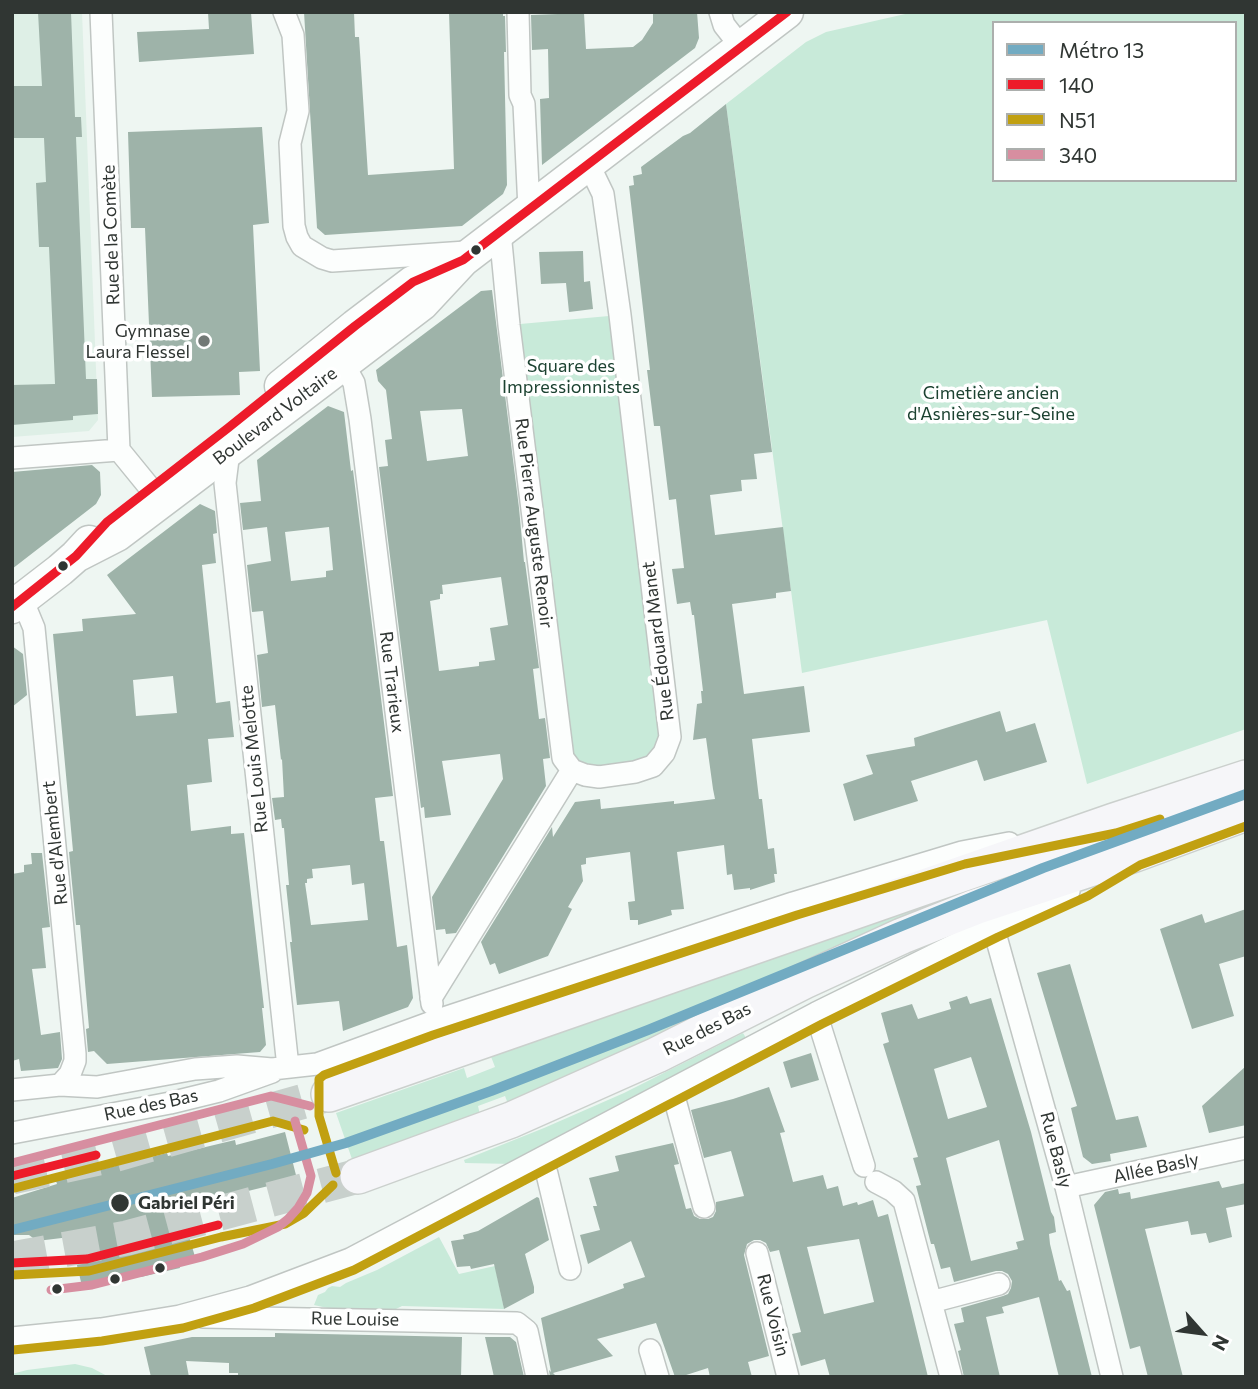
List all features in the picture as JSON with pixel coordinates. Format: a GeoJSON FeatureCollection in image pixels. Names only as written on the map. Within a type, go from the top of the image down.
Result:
{"type":"FeatureCollection","features":[{"type":"Feature","properties":{"kind":"main road","name":"Boulevard Voltaire"},"geometry":{"type":"LineString","coordinates":[[17,603],[76,556],[107,522],[228,428],[338,354],[422,304],[469,256],[787,12]]}},
{"type":"Feature","properties":{"kind":"main road","name":"Boulevard Voltaire"},"geometry":{"type":"LineString","coordinates":[[76,556],[117,534],[229,451],[338,354]]}},
{"type":"Feature","properties":{"kind":"main road","name":"Rue des Bas"},"geometry":{"type":"LineString","coordinates":[[329,1094],[1114,821],[1246,778]]}},
{"type":"Feature","properties":{"kind":"main road","name":"Rue des Bas"},"geometry":{"type":"LineString","coordinates":[[358,1177],[510,1120],[657,1055],[804,981],[975,906],[1135,854],[1246,813]]}},
{"type":"Feature","properties":{"kind":"street","name":"Rue de la Comète"},"geometry":{"type":"LineString","coordinates":[[101,12],[119,450]]}},
{"type":"Feature","properties":{"kind":"street"},"geometry":{"type":"LineString","coordinates":[[284,12],[293,36],[298,111],[290,143],[294,226],[302,246],[332,261],[469,256]]}},
{"type":"Feature","properties":{"kind":"street"},"geometry":{"type":"LineString","coordinates":[[518,12],[520,95],[524,104],[528,209]]}},
{"type":"Feature","properties":{"kind":"street"},"geometry":{"type":"LineString","coordinates":[[720,12],[724,25],[742,48]]}},
{"type":"Feature","properties":{"kind":"street","name":"Rue Édouard Manet"},"geometry":{"type":"LineString","coordinates":[[572,770],[599,777],[635,772],[653,766],[664,753],[670,737],[603,194],[589,165]]}},
{"type":"Feature","properties":{"kind":"street","name":"Rue Pierre Auguste Renoir"},"geometry":{"type":"LineString","coordinates":[[500,232],[509,325],[563,758],[572,770]]}},
{"type":"Feature","properties":{"kind":"street","name":"Rue Trarieux"},"geometry":{"type":"LineString","coordinates":[[338,354],[354,383],[360,419],[431,998],[433,1017],[429,1023]]}},
{"type":"Feature","properties":{"kind":"street"},"geometry":{"type":"LineString","coordinates":[[12,458],[119,450],[150,488]]}},
{"type":"Feature","properties":{"kind":"street","name":"Rue Louis Melotte"},"geometry":{"type":"LineString","coordinates":[[229,451],[225,483],[288,1067]]}},
{"type":"Feature","properties":{"kind":"street","name":"Rue d'Alembert"},"geometry":{"type":"LineString","coordinates":[[17,603],[34,628],[75,1054],[70,1074],[60,1085]]}},
{"type":"Feature","properties":{"kind":"street"},"geometry":{"type":"LineString","coordinates":[[431,998],[572,770]]}},
{"type":"Feature","properties":{"kind":"street","name":"Rue des Bas"},"geometry":{"type":"LineString","coordinates":[[12,1090],[60,1085],[97,1087],[206,1068],[237,1066],[261,1069],[317,1064],[429,1023],[793,903],[950,856],[1114,821]]}},
{"type":"Feature","properties":{"kind":"street","name":"Rue des Bas"},"geometry":{"type":"LineString","coordinates":[[12,1338],[101,1329],[180,1316],[250,1297],[350,1259],[816,1013],[1083,885],[1135,854]]}},
{"type":"Feature","properties":{"kind":"street","name":"Rue Basly"},"geometry":{"type":"LineString","coordinates":[[993,926],[1066,1187],[1112,1377]]}},
{"type":"Feature","properties":{"kind":"street"},"geometry":{"type":"LineString","coordinates":[[816,1013],[870,1174],[904,1201],[951,1377]]}},
{"type":"Feature","properties":{"kind":"street","name":"Rue des Bas"},"geometry":{"type":"LineString","coordinates":[[12,1133],[219,1091],[288,1067]]}},
{"type":"Feature","properties":{"kind":"street"},"geometry":{"type":"LineString","coordinates":[[672,1089],[704,1207]]}},
{"type":"Feature","properties":{"kind":"street","name":"Allée Basly"},"geometry":{"type":"LineString","coordinates":[[1066,1187],[1246,1148]]}},
{"type":"Feature","properties":{"kind":"street"},"geometry":{"type":"LineString","coordinates":[[541,1159],[570,1269]]}},
{"type":"Feature","properties":{"kind":"street","name":"Rue Voisin"},"geometry":{"type":"LineString","coordinates":[[757,1253],[788,1377]]}},
{"type":"Feature","properties":{"kind":"street"},"geometry":{"type":"LineString","coordinates":[[931,1302],[999,1283]]}},
{"type":"Feature","properties":{"kind":"street","name":"Rue Louise"},"geometry":{"type":"LineString","coordinates":[[180,1316],[517,1323],[527,1331],[537,1377]]}},
{"type":"Feature","properties":{"kind":"street"},"geometry":{"type":"LineString","coordinates":[[650,1350],[658,1377]]}},
{"type":"Feature","properties":{"kind":"shaded area"},"geometry":{"type":"Polygon","coordinates":[[[12,12],[82,12],[98,420],[89,431],[12,437],[12,12]]]}},
{"type":"Feature","properties":{"kind":"green space","name":"Cimetière ancien d'Asnières-sur-Seine"},"geometry":{"type":"Polygon","coordinates":[[[914,12],[1246,12],[1246,729],[1087,784],[1047,620],[802,673],[726,104],[806,42],[826,32],[914,12]]]}},
{"type":"Feature","properties":{"kind":"green space","name":"Square des Impressionnistes"},"geometry":{"type":"Polygon","coordinates":[[[620,315],[670,737],[653,766],[572,770],[509,325],[620,315]]]}},
{"type":"Feature","properties":{"kind":"green space"},"geometry":{"type":"Polygon","coordinates":[[[981,881],[985,894],[510,1109],[505,1096],[478,1106],[480,1115],[353,1162],[336,1113],[464,1068],[467,1078],[495,1067],[490,1054],[981,881]]]}},
{"type":"Feature","properties":{"kind":"green space"},"geometry":{"type":"Polygon","coordinates":[[[743,1033],[746,1038],[513,1164],[465,1163],[464,1160],[624,1093],[743,1033]]]}},
{"type":"Feature","properties":{"kind":"green space"},"geometry":{"type":"Polygon","coordinates":[[[439,1237],[459,1274],[495,1266],[504,1309],[402,1306],[392,1311],[345,1312],[314,1305],[318,1295],[328,1288],[340,1287],[377,1270],[439,1237]]]}},
{"type":"Feature","properties":{"kind":"green space"},"geometry":{"type":"Polygon","coordinates":[[[75,1364],[92,1368],[109,1377],[12,1377],[12,1374],[27,1370],[75,1364]]]}},
{"type":"Feature","properties":{"kind":"building"},"geometry":{"type":"Polygon","coordinates":[[[38,12],[71,12],[75,117],[81,117],[82,137],[76,137],[86,379],[97,379],[98,414],[73,416],[73,420],[12,425],[12,385],[55,384],[49,247],[39,247],[36,183],[46,182],[44,138],[12,138],[12,86],[42,86],[38,12]]]}},
{"type":"Feature","properties":{"kind":"building"},"geometry":{"type":"Polygon","coordinates":[[[208,12],[251,12],[254,54],[139,62],[137,32],[209,29],[208,12]]]}},
{"type":"Feature","properties":{"kind":"building"},"geometry":{"type":"Polygon","coordinates":[[[304,12],[354,12],[355,37],[359,37],[368,175],[454,169],[449,12],[503,12],[507,185],[503,194],[462,226],[325,235],[317,228],[304,12]]]}},
{"type":"Feature","properties":{"kind":"building"},"geometry":{"type":"Polygon","coordinates":[[[653,12],[697,12],[699,38],[695,48],[542,165],[540,99],[549,98],[548,49],[532,50],[531,15],[584,13],[586,49],[633,47],[642,40],[653,23],[653,12]]]}},
{"type":"Feature","properties":{"kind":"building"},"geometry":{"type":"Polygon","coordinates":[[[726,104],[772,452],[754,454],[757,479],[741,480],[742,491],[710,495],[715,535],[783,527],[791,591],[776,593],[776,598],[732,604],[744,694],[804,686],[810,732],[752,739],[768,849],[774,848],[777,874],[774,874],[775,882],[750,890],[734,890],[732,874],[727,875],[724,845],[677,852],[684,909],[671,910],[672,915],[638,925],[638,920],[630,920],[628,902],[635,901],[630,852],[586,858],[586,864],[581,865],[583,881],[568,907],[572,909],[548,956],[499,974],[495,963],[490,965],[481,942],[552,827],[553,837],[575,802],[600,799],[601,809],[715,799],[706,738],[693,740],[697,704],[702,703],[703,691],[694,615],[690,602],[677,604],[672,569],[684,568],[676,499],[669,500],[660,426],[654,426],[629,186],[634,185],[633,176],[642,174],[641,167],[726,104]]]}},
{"type":"Feature","properties":{"kind":"building"},"geometry":{"type":"Polygon","coordinates":[[[262,127],[269,223],[253,225],[260,371],[239,372],[240,395],[152,397],[145,228],[131,228],[128,132],[262,127]]]}},
{"type":"Feature","properties":{"kind":"building"},"geometry":{"type":"Polygon","coordinates":[[[583,251],[584,282],[590,281],[593,309],[569,312],[566,283],[541,284],[539,252],[583,251]]]}},
{"type":"Feature","properties":{"kind":"building"},"geometry":{"type":"Polygon","coordinates":[[[492,290],[539,668],[533,669],[539,719],[545,718],[550,758],[543,759],[546,786],[456,933],[446,934],[445,929],[436,930],[432,897],[503,779],[500,754],[442,761],[451,815],[425,818],[424,807],[421,808],[379,467],[388,466],[385,440],[392,439],[386,390],[378,381],[376,370],[481,291],[492,290]],[[462,409],[420,411],[427,461],[468,456],[462,409]],[[501,577],[442,585],[443,594],[440,594],[440,599],[430,601],[439,671],[479,666],[479,662],[495,660],[490,628],[508,625],[501,577]]]}},
{"type":"Feature","properties":{"kind":"building"},"geometry":{"type":"Polygon","coordinates":[[[328,406],[344,412],[393,796],[375,798],[380,841],[384,841],[397,947],[407,945],[413,998],[408,1007],[343,1031],[339,1001],[297,1005],[290,942],[284,828],[281,819],[275,820],[272,798],[284,797],[282,759],[275,705],[262,707],[257,655],[268,653],[263,611],[252,612],[247,565],[271,561],[267,527],[243,530],[240,503],[261,501],[257,460],[328,406]],[[329,527],[285,532],[291,581],[326,577],[326,571],[333,570],[329,527]],[[350,865],[312,869],[313,878],[307,879],[305,883],[311,925],[368,920],[364,883],[352,885],[350,865]]]}},
{"type":"Feature","properties":{"kind":"building"},"geometry":{"type":"Polygon","coordinates":[[[92,465],[100,472],[101,495],[96,504],[12,569],[12,472],[92,465]]]}},
{"type":"Feature","properties":{"kind":"building"},"geometry":{"type":"Polygon","coordinates":[[[200,504],[215,511],[217,533],[213,534],[216,563],[202,565],[216,703],[230,701],[234,737],[208,739],[212,782],[187,785],[191,831],[231,826],[231,834],[244,833],[264,1008],[266,1045],[260,1052],[107,1064],[94,1051],[88,1052],[86,1029],[89,1028],[80,925],[76,925],[69,852],[73,851],[53,634],[83,631],[82,619],[136,614],[107,575],[200,504]],[[173,676],[133,680],[136,716],[177,713],[173,676]]]}},
{"type":"Feature","properties":{"kind":"building"},"geometry":{"type":"Polygon","coordinates":[[[12,646],[23,654],[27,695],[12,707],[12,646]]]}},
{"type":"Feature","properties":{"kind":"building"},"geometry":{"type":"Polygon","coordinates":[[[1000,711],[1006,732],[1035,723],[1047,762],[984,781],[977,760],[911,781],[918,801],[854,821],[843,784],[873,774],[866,755],[915,746],[914,738],[1000,711]]]}},
{"type":"Feature","properties":{"kind":"building"},"geometry":{"type":"Polygon","coordinates":[[[31,853],[42,853],[50,927],[42,928],[46,968],[32,969],[41,1035],[60,1032],[62,1059],[58,1068],[21,1071],[19,1059],[12,1061],[12,874],[24,872],[24,865],[32,864],[31,853]]]}},
{"type":"Feature","properties":{"kind":"building"},"geometry":{"type":"Polygon","coordinates":[[[1246,909],[1246,956],[1219,964],[1234,1016],[1192,1029],[1160,929],[1202,914],[1205,923],[1246,909]]]}},
{"type":"Feature","properties":{"kind":"building"},"geometry":{"type":"Polygon","coordinates":[[[1070,964],[1116,1120],[1138,1116],[1147,1147],[1110,1154],[1111,1161],[1092,1164],[1083,1157],[1071,1108],[1077,1106],[1037,973],[1070,964]]]}},
{"type":"Feature","properties":{"kind":"building"},"geometry":{"type":"Polygon","coordinates":[[[967,996],[970,1004],[991,998],[1054,1217],[1056,1232],[1049,1234],[1059,1281],[1061,1280],[1067,1291],[1070,1290],[1092,1377],[1059,1377],[1039,1297],[1002,1307],[1004,1313],[986,1317],[1000,1377],[964,1377],[954,1324],[964,1322],[961,1308],[1008,1294],[1012,1281],[1008,1274],[996,1271],[954,1282],[950,1267],[941,1269],[934,1244],[931,1244],[916,1186],[921,1185],[913,1158],[918,1157],[883,1044],[889,1042],[881,1013],[912,1004],[918,1019],[951,1009],[949,1002],[967,996]],[[971,1057],[934,1069],[948,1119],[987,1107],[971,1057]],[[999,1140],[946,1158],[971,1261],[1018,1249],[1016,1242],[1024,1240],[999,1140]]]}},
{"type":"Feature","properties":{"kind":"building"},"geometry":{"type":"Polygon","coordinates":[[[811,1053],[819,1080],[791,1088],[783,1062],[811,1053]]]}},
{"type":"Feature","properties":{"kind":"building"},"geometry":{"type":"Polygon","coordinates":[[[1246,1066],[1246,1125],[1209,1133],[1202,1106],[1246,1066]]]}},
{"type":"Feature","properties":{"kind":"building"},"geometry":{"type":"Polygon","coordinates":[[[769,1087],[785,1132],[780,1133],[793,1182],[823,1175],[827,1189],[838,1186],[843,1206],[873,1200],[878,1217],[888,1214],[928,1377],[830,1377],[825,1359],[801,1366],[792,1334],[801,1332],[779,1250],[770,1252],[766,1243],[754,1240],[747,1244],[744,1255],[769,1356],[748,1362],[752,1377],[710,1377],[708,1368],[675,1377],[656,1323],[597,1339],[613,1356],[553,1373],[557,1377],[550,1377],[541,1318],[624,1288],[623,1284],[645,1277],[631,1241],[588,1264],[580,1235],[600,1230],[589,1178],[619,1171],[615,1156],[673,1143],[679,1164],[674,1165],[686,1209],[691,1208],[694,1216],[700,1219],[713,1217],[716,1202],[744,1196],[731,1151],[704,1158],[691,1110],[769,1087]],[[859,1239],[807,1247],[824,1314],[874,1302],[859,1239]]]}},
{"type":"Feature","properties":{"kind":"building"},"geometry":{"type":"Polygon","coordinates":[[[285,1132],[297,1179],[248,1191],[249,1196],[182,1213],[196,1260],[179,1264],[180,1268],[82,1286],[70,1237],[37,1241],[29,1235],[12,1235],[12,1198],[57,1184],[56,1181],[167,1153],[168,1156],[235,1140],[236,1145],[285,1132]]]}},
{"type":"Feature","properties":{"kind":"building"},"geometry":{"type":"Polygon","coordinates":[[[1219,1181],[1222,1188],[1246,1183],[1246,1204],[1226,1208],[1232,1237],[1209,1243],[1206,1233],[1191,1235],[1188,1221],[1145,1229],[1183,1377],[1148,1377],[1140,1346],[1130,1349],[1094,1205],[1105,1192],[1118,1189],[1119,1194],[1130,1192],[1131,1199],[1219,1181]]]}},
{"type":"Feature","properties":{"kind":"building"},"geometry":{"type":"Polygon","coordinates":[[[537,1197],[549,1240],[525,1254],[534,1293],[504,1309],[494,1264],[471,1269],[470,1266],[457,1267],[451,1241],[464,1239],[463,1235],[478,1231],[537,1197]]]}},
{"type":"Feature","properties":{"kind":"building"},"geometry":{"type":"Polygon","coordinates":[[[275,1333],[462,1337],[461,1377],[238,1377],[238,1373],[229,1373],[229,1363],[186,1361],[189,1377],[151,1377],[144,1347],[192,1337],[275,1337],[275,1333]]]}},
{"type":"Feature","properties":{"kind":"building"},"geometry":{"type":"Polygon","coordinates":[[[485,1337],[510,1337],[516,1342],[524,1377],[494,1377],[485,1337]]]}},
{"type":"Feature","properties":{"kind":"tunnel"},"geometry":{"type":"LineString","coordinates":[[12,1177],[113,1155],[329,1094]]}},
{"type":"Feature","properties":{"kind":"tunnel"},"geometry":{"type":"LineString","coordinates":[[12,1259],[127,1238],[358,1176]]}},
{"type":"Feature","properties":{"kind":"metro line","name":"13"},"geometry":{"type":"LineString","coordinates":[[12,1230],[346,1143],[491,1091],[648,1030],[1043,868],[1246,794]]}},
{"type":"Feature","properties":{"kind":"transit line","name":"140"},"geometry":{"type":"LineString","coordinates":[[12,607],[76,556],[107,522],[355,326],[413,282],[463,260],[787,12]]}},
{"type":"Feature","properties":{"kind":"transit line","name":"N51"},"geometry":{"type":"LineString","coordinates":[[336,1173],[319,1116],[319,1079],[324,1075],[433,1035],[797,915],[965,864],[1116,833],[1160,819]]}},
{"type":"Feature","properties":{"kind":"transit line","name":"N51"},"geometry":{"type":"LineString","coordinates":[[13,1350],[102,1341],[183,1328],[254,1308],[354,1270],[822,1024],[1088,896],[1140,865],[1246,826]]}},
{"type":"Feature","properties":{"kind":"transit line","name":"340"},"geometry":{"type":"LineString","coordinates":[[12,1163],[271,1096],[310,1106]]}},
{"type":"Feature","properties":{"kind":"transit line","name":"N51"},"geometry":{"type":"LineString","coordinates":[[15,1188],[273,1121],[304,1130]]}},
{"type":"Feature","properties":{"kind":"transit line","name":"340"},"geometry":{"type":"LineString","coordinates":[[51,1290],[92,1285],[202,1257],[243,1244],[278,1227],[298,1208],[307,1193],[311,1176],[295,1121]]}},
{"type":"Feature","properties":{"kind":"transit line","name":"140"},"geometry":{"type":"LineString","coordinates":[[12,1176],[96,1155]]}},
{"type":"Feature","properties":{"kind":"transit line","name":"N51"},"geometry":{"type":"LineString","coordinates":[[13,1275],[89,1271],[221,1237],[285,1224],[304,1213],[333,1185]]}},
{"type":"Feature","properties":{"kind":"transit line","name":"140"},"geometry":{"type":"LineString","coordinates":[[12,1263],[87,1259],[218,1225]]}},
{"type":"Feature","properties":{"kind":"place","name":"Gymnase Laura Flessel"},"geometry":{"type":"Point","coordinates":[204,341]}},
{"type":"Feature","properties":{"kind":"place","name":"Gabriel Péri"},"geometry":{"type":"Point","coordinates":[120,1203]}}]}
